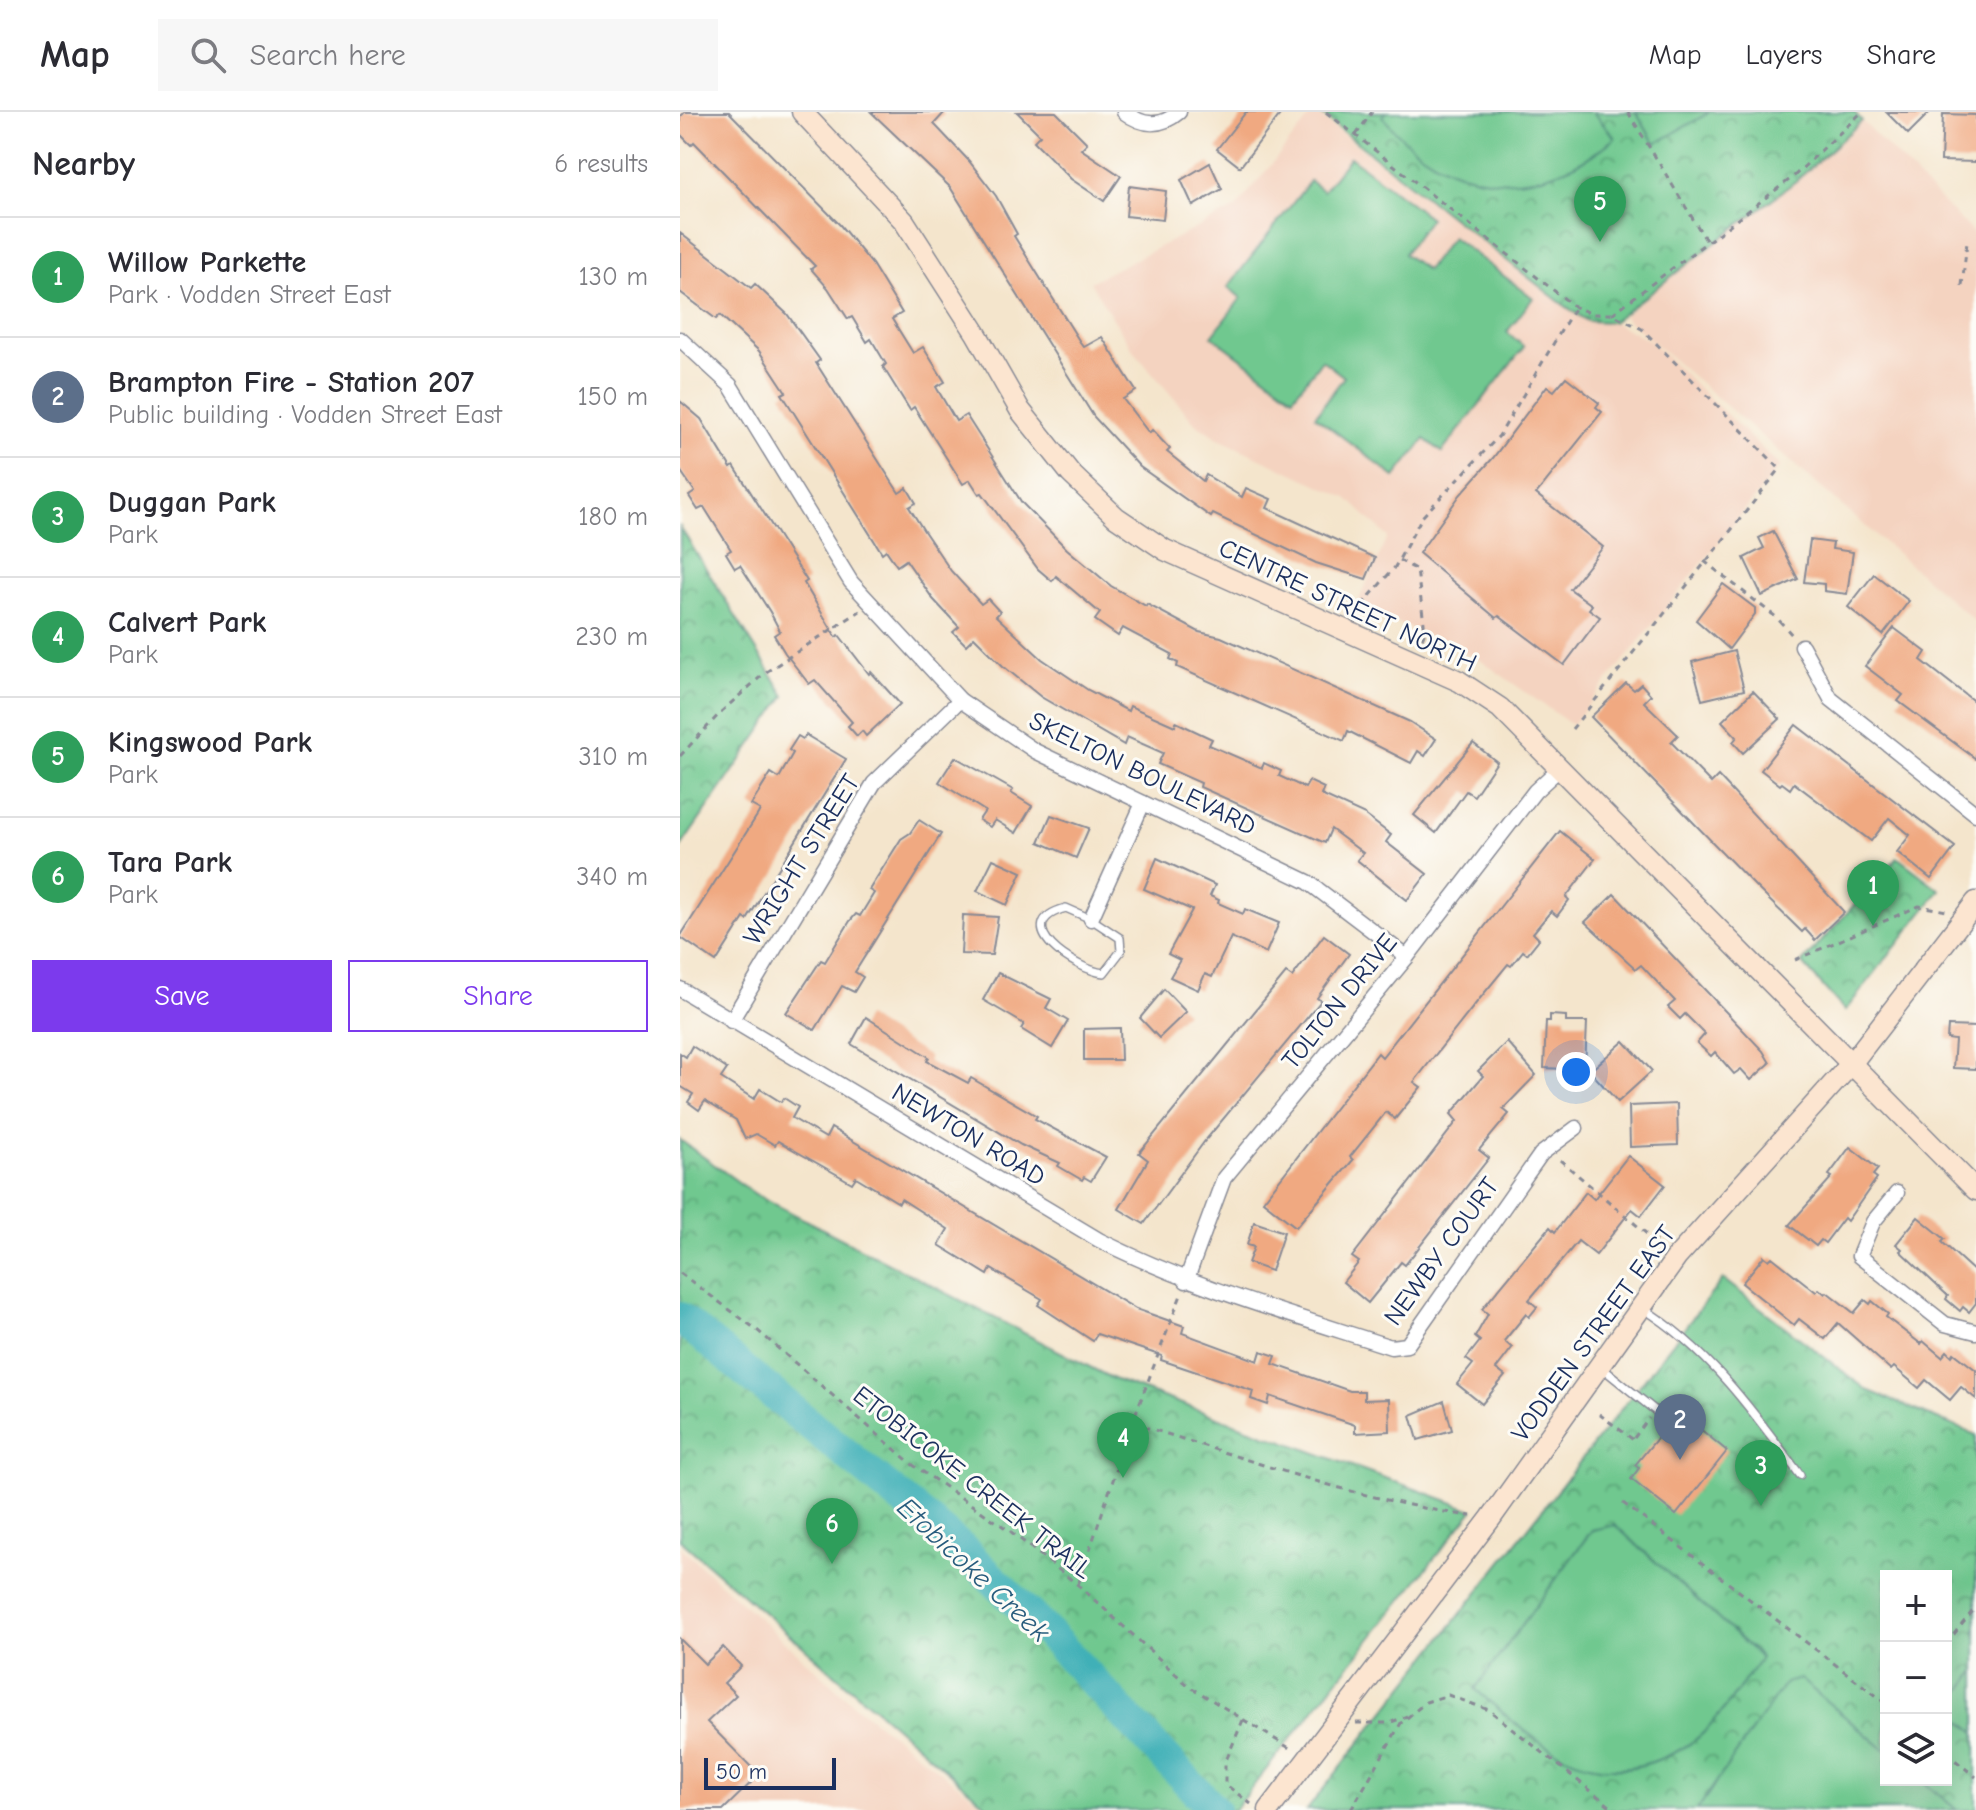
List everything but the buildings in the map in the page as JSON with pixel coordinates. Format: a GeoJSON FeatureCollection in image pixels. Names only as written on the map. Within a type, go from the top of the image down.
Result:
{"type":"FeatureCollection","features":[{"type":"Feature","properties":{"kind":"street","name":"CENTRE STREET NORTH"},"geometry":{"type":"LineString","coordinates":[[802,112],[904,221],[976,333],[1020,410],[1071,474],[1116,517],[1165,550],[1459,681],[1500,708],[1546,750],[1560,768],[1976,1190]]}},
{"type":"Feature","properties":{"kind":"street"},"geometry":{"type":"LineString","coordinates":[[1124,112],[1137,122],[1158,125],[1179,112]]}},
{"type":"Feature","properties":{"kind":"street","name":"SKELTON BOULEVARD"},"geometry":{"type":"LineString","coordinates":[[680,339],[730,385],[851,582],[960,700],[1035,751],[1308,882],[1407,957]]}},
{"type":"Feature","properties":{"kind":"street"},"geometry":{"type":"LineString","coordinates":[[1802,646],[1831,699],[1976,814]]}},
{"type":"Feature","properties":{"kind":"street","name":"WRIGHT STREET"},"geometry":{"type":"LineString","coordinates":[[731,1021],[874,783],[960,700]]}},
{"type":"Feature","properties":{"kind":"street","name":"TOLTON DRIVE"},"geometry":{"type":"LineString","coordinates":[[1186,1281],[1224,1178],[1407,957],[1535,791],[1560,768]]}},
{"type":"Feature","properties":{"kind":"street"},"geometry":{"type":"LineString","coordinates":[[1091,919],[1143,803]]}},
{"type":"Feature","properties":{"kind":"street","name":"VODDEN STREET EAST"},"geometry":{"type":"LineString","coordinates":[[1267,1808],[1310,1761],[1491,1518],[1677,1257],[1851,1064],[1976,902]]}},
{"type":"Feature","properties":{"kind":"street","name":"NEWTON ROAD"},"geometry":{"type":"LineString","coordinates":[[680,989],[1099,1240],[1186,1281]]}},
{"type":"Feature","properties":{"kind":"street","name":"NEWBY COURT"},"geometry":{"type":"LineString","coordinates":[[1186,1281],[1391,1347],[1407,1345],[1541,1154],[1576,1128]]}},
{"type":"Feature","properties":{"kind":"street"},"geometry":{"type":"LineString","coordinates":[[1897,1193],[1873,1222],[1859,1256],[1945,1324],[1976,1332]]}},
{"type":"Feature","properties":{"kind":"lane"},"geometry":{"type":"LineString","coordinates":[[1066,908],[1091,919],[1120,938],[1121,951],[1104,973],[1089,972],[1046,944],[1042,934],[1054,911],[1066,908]]}},
{"type":"Feature","properties":{"kind":"lane"},"geometry":{"type":"LineString","coordinates":[[1640,1307],[1668,1324],[1739,1396],[1800,1475]]}},
{"type":"Feature","properties":{"kind":"lane"},"geometry":{"type":"LineString","coordinates":[[1599,1365],[1673,1425]]}},
{"type":"Feature","properties":{"kind":"path"},"geometry":{"type":"LineString","coordinates":[[1326,112],[1575,307],[1593,314],[1612,314],[1642,329],[1780,469],[1572,729]]}},
{"type":"Feature","properties":{"kind":"path"},"geometry":{"type":"LineString","coordinates":[[1356,135],[1372,112]]}},
{"type":"Feature","properties":{"kind":"path"},"geometry":{"type":"LineString","coordinates":[[1628,112],[1707,242]]}},
{"type":"Feature","properties":{"kind":"path"},"geometry":{"type":"LineString","coordinates":[[1612,314],[1793,177],[1862,112]]}},
{"type":"Feature","properties":{"kind":"path"},"geometry":{"type":"LineString","coordinates":[[1962,286],[1967,242]]}},
{"type":"Feature","properties":{"kind":"path"},"geometry":{"type":"LineString","coordinates":[[1341,628],[1399,560],[1422,517],[1499,436],[1575,307]]}},
{"type":"Feature","properties":{"kind":"path"},"geometry":{"type":"LineString","coordinates":[[1399,560],[1417,570],[1425,631],[1414,661]]}},
{"type":"Feature","properties":{"kind":"path"},"geometry":{"type":"LineString","coordinates":[[1704,561],[1776,617],[1802,646]]}},
{"type":"Feature","properties":{"kind":"path"},"geometry":{"type":"LineString","coordinates":[[680,756],[722,711],[766,672],[871,604]]}},
{"type":"Feature","properties":{"kind":"path"},"geometry":{"type":"LineString","coordinates":[[1795,960],[1919,906],[1945,910],[1961,921]]}},
{"type":"Feature","properties":{"kind":"path"},"geometry":{"type":"LineString","coordinates":[[1548,1150],[1677,1257]]}},
{"type":"Feature","properties":{"kind":"path","name":"ETOBICOKE CREEK TRAIL"},"geometry":{"type":"LineString","coordinates":[[680,1273],[757,1330],[913,1465],[1010,1531],[1078,1585],[1189,1686],[1310,1761]]}},
{"type":"Feature","properties":{"kind":"path"},"geometry":{"type":"LineString","coordinates":[[1078,1585],[1132,1423],[1186,1281]]}},
{"type":"Feature","properties":{"kind":"path"},"geometry":{"type":"LineString","coordinates":[[1599,1414],[1634,1440],[1656,1409]]}},
{"type":"Feature","properties":{"kind":"path"},"geometry":{"type":"LineString","coordinates":[[1132,1423],[1421,1509],[1491,1518]]}},
{"type":"Feature","properties":{"kind":"path"},"geometry":{"type":"LineString","coordinates":[[1623,1503],[1880,1698]]}},
{"type":"Feature","properties":{"kind":"path"},"geometry":{"type":"LineString","coordinates":[[1948,1642],[1976,1607]]}},
{"type":"Feature","properties":{"kind":"path"},"geometry":{"type":"LineString","coordinates":[[1351,1810],[1380,1757],[1410,1715],[1426,1702],[1448,1695],[1489,1710],[1615,1810]]}},
{"type":"Feature","properties":{"kind":"path"},"geometry":{"type":"LineString","coordinates":[[1345,1714],[1360,1725],[1389,1723],[1410,1715]]}},
{"type":"Feature","properties":{"kind":"path"},"geometry":{"type":"LineString","coordinates":[[1243,1720],[1225,1763],[1225,1784],[1267,1808]]}},
{"type":"Feature","properties":{"kind":"path"},"geometry":{"type":"LineString","coordinates":[[1952,1758],[1976,1777]]}},
{"type":"Feature","properties":{"kind":"shaded area"},"geometry":{"type":"Polygon","coordinates":[[[1314,112],[1587,321],[1612,322],[1650,341],[1780,466],[1572,725],[1480,660],[1357,604],[1388,537],[1347,498],[1221,440],[1195,423],[1133,350],[1090,282],[1236,208],[1314,112]]]}},
{"type":"Feature","properties":{"kind":"shaded area"},"geometry":{"type":"Polygon","coordinates":[[[1862,121],[1976,236],[1976,622],[1623,316],[1862,121]]]}},
{"type":"Feature","properties":{"kind":"shaded area"},"geometry":{"type":"Polygon","coordinates":[[[680,1547],[858,1708],[990,1810],[680,1810],[680,1547]]]}},
{"type":"Feature","properties":{"kind":"green space"},"geometry":{"type":"Polygon","coordinates":[[[1318,112],[1854,112],[1862,121],[1797,180],[1612,322],[1587,321],[1561,303],[1318,112]]]}},
{"type":"Feature","properties":{"kind":"green space"},"geometry":{"type":"Polygon","coordinates":[[[1386,112],[1593,112],[1615,138],[1586,159],[1555,173],[1524,180],[1493,181],[1462,174],[1433,161],[1406,142],[1382,116],[1386,112]]]}},
{"type":"Feature","properties":{"kind":"green space"},"geometry":{"type":"Polygon","coordinates":[[[1636,112],[1710,112],[1655,144],[1636,112]]]}},
{"type":"Feature","properties":{"kind":"green space"},"geometry":{"type":"Polygon","coordinates":[[[1350,157],[1430,218],[1404,254],[1426,270],[1452,237],[1533,298],[1507,332],[1524,347],[1442,452],[1425,439],[1395,477],[1315,416],[1344,377],[1322,360],[1293,397],[1212,336],[1241,298],[1228,287],[1310,181],[1323,191],[1350,157]]]}},
{"type":"Feature","properties":{"kind":"green space"},"geometry":{"type":"Polygon","coordinates":[[[680,527],[785,696],[680,848],[680,527]]]}},
{"type":"Feature","properties":{"kind":"green space"},"geometry":{"type":"Polygon","coordinates":[[[1897,857],[1940,890],[1845,1011],[1802,963],[1897,857]]]}},
{"type":"Feature","properties":{"kind":"green space"},"geometry":{"type":"Polygon","coordinates":[[[680,1140],[755,1194],[1113,1379],[1473,1510],[1234,1810],[992,1810],[680,1540],[680,1140]]]}},
{"type":"Feature","properties":{"kind":"green space"},"geometry":{"type":"Polygon","coordinates":[[[1723,1279],[1867,1390],[1976,1435],[1976,1810],[1307,1810],[1723,1279]]]}},
{"type":"Feature","properties":{"kind":"green space"},"geometry":{"type":"Polygon","coordinates":[[[1615,1525],[1761,1658],[1723,1711],[1697,1739],[1660,1759],[1625,1768],[1600,1767],[1555,1751],[1534,1738],[1475,1689],[1592,1530],[1615,1525]]]}},
{"type":"Feature","properties":{"kind":"green space"},"geometry":{"type":"Polygon","coordinates":[[[1976,1671],[1976,1732],[1952,1714],[1952,1702],[1976,1671]]]}},
{"type":"Feature","properties":{"kind":"green space"},"geometry":{"type":"Polygon","coordinates":[[[1800,1679],[1880,1746],[1880,1786],[1928,1786],[1957,1810],[1697,1810],[1785,1683],[1800,1679]]]}},
{"type":"Feature","properties":{"kind":"waterway","name":"Etobicoke Creek"},"geometry":{"type":"LineString","coordinates":[[680,1318],[961,1548],[1042,1627],[1214,1810]]}},
{"type":"Feature","properties":{"kind":"place","name":"Kingswood Park"},"geometry":{"type":"Point","coordinates":[1600,242]}},
{"type":"Feature","properties":{"kind":"place","name":"Willow Parkette"},"geometry":{"type":"Point","coordinates":[1873,926]}},
{"type":"Feature","properties":{"kind":"place","name":"Brampton Fire - Station 207"},"geometry":{"type":"Point","coordinates":[1680,1460]}},
{"type":"Feature","properties":{"kind":"place","name":"Calvert Park"},"geometry":{"type":"Point","coordinates":[1123,1478]}},
{"type":"Feature","properties":{"kind":"place","name":"Duggan Park"},"geometry":{"type":"Point","coordinates":[1761,1506]}},
{"type":"Feature","properties":{"kind":"place","name":"Tara Park"},"geometry":{"type":"Point","coordinates":[832,1564]}}]}
